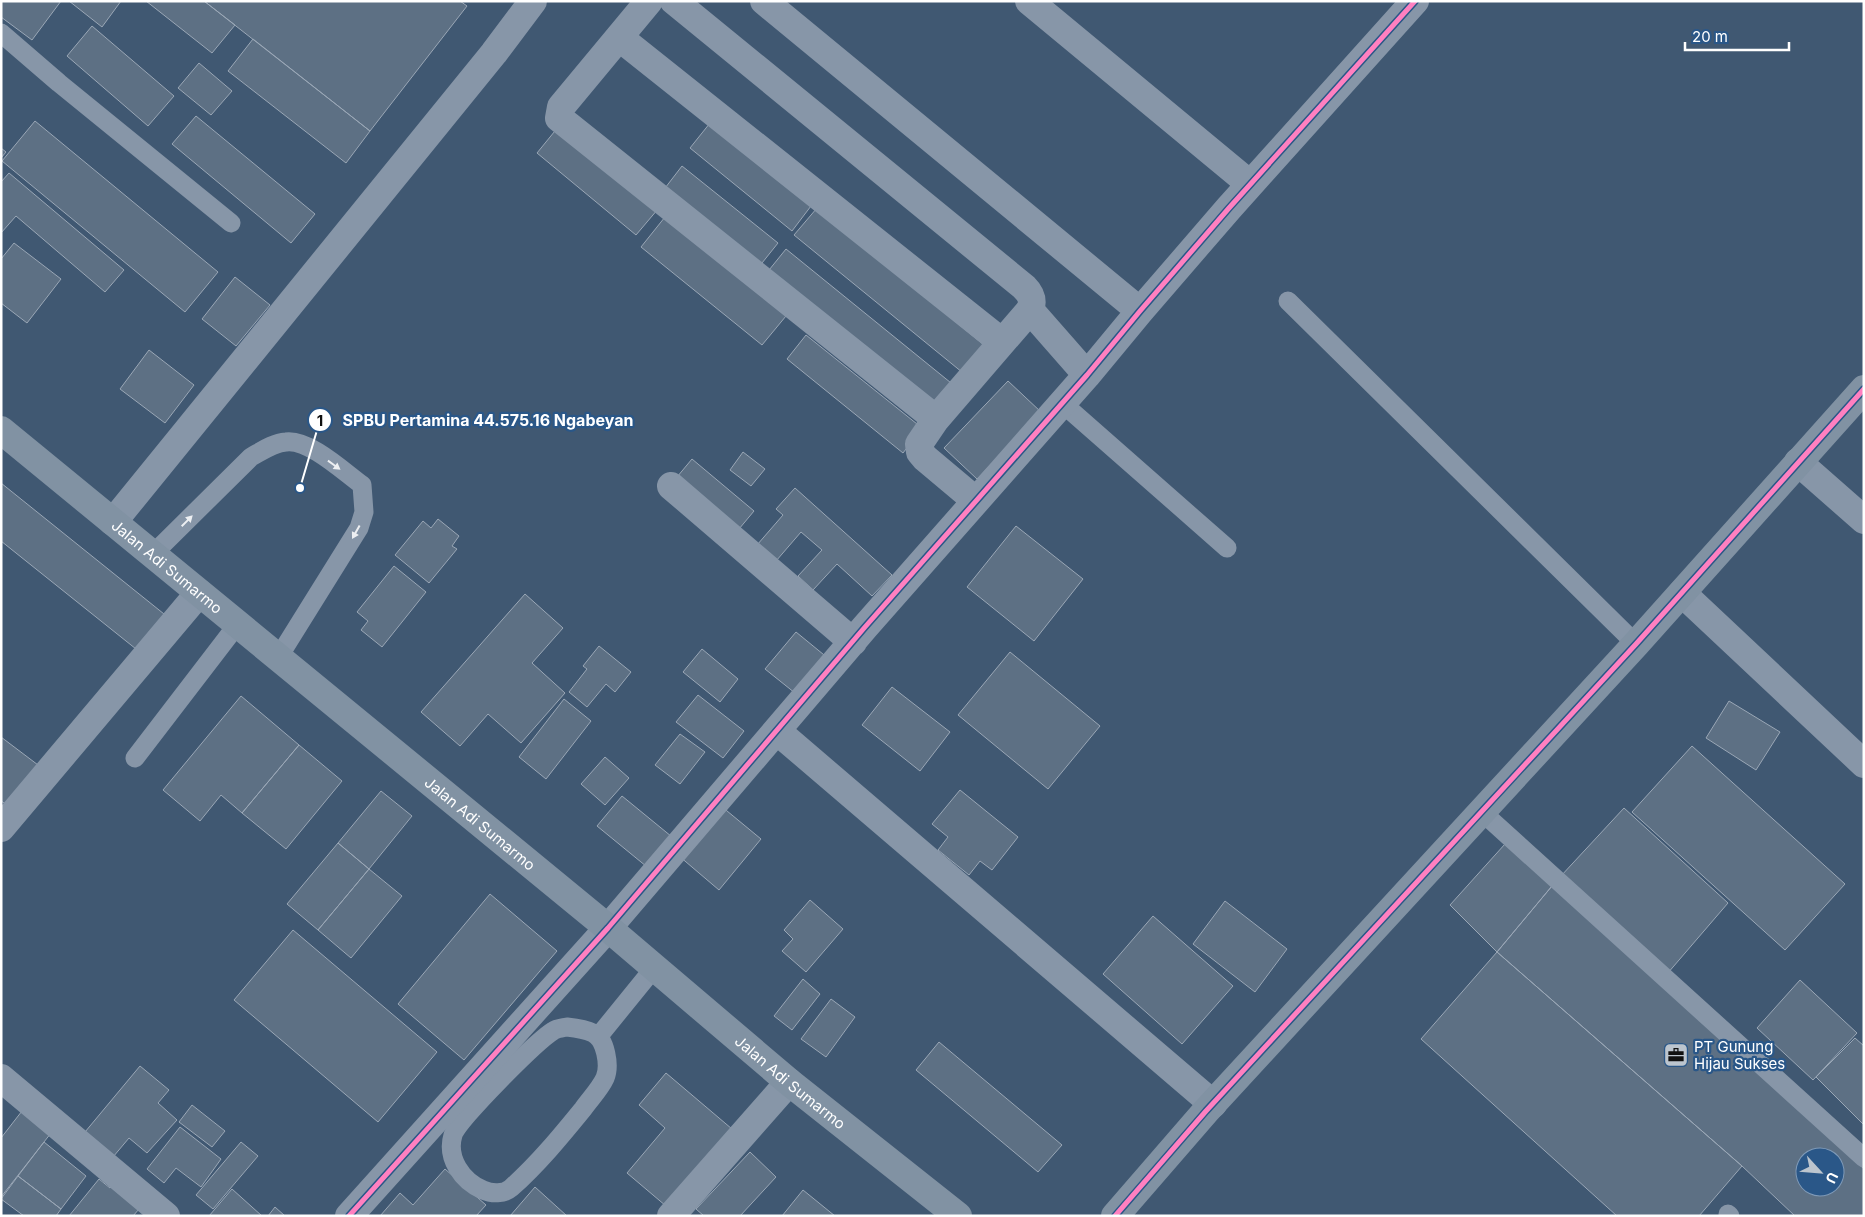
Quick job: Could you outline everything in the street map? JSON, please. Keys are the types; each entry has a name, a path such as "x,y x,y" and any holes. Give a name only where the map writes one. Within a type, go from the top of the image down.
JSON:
{"main road":[{"path":"1115,1216 1213,1104 1636,644 1864,388"},
{"name":"Jalan Adi Sumarmo","path":"1,430 608,928 789,1082 958,1216"}],"street":[{"path":"113,522 494,53 533,1"},
{"path":"650,1 561,108 559,113 561,122 936,419"},
{"path":"674,1 1024,287 1032,296 1033,303 1030,310 936,419 919,444 920,452 975,500"},
{"path":"764,1 1140,310"},
{"path":"1030,1 1250,184"},
{"path":"349,1216 608,928 975,500 1087,375 1140,310 1250,184 1415,1"},
{"path":"620,38 1002,342"},
{"path":"1030,310 1087,375"},
{"path":"1798,462 1864,520"},
{"path":"671,486 853,642"},
{"path":"1,828 199,593"},
{"path":"1682,593 1864,764"},
{"path":"777,731 1213,1104"},
{"path":"1,1078 166,1216"},
{"path":"671,1216 789,1082"}],"lane":[{"path":"1,32 59,83 231,223"},
{"path":"1288,301 1636,644"},
{"path":"1062,403 1227,548"},
{"path":"152,555 251,457 269,446 288,442 307,445 362,485 364,512 359,528 278,658"},
{"path":"135,758 237,625"},
{"path":"1482,812 1864,1158"},
{"path":"598,1037 654,968"},
{"path":"567,1027 577,1028 594,1033 598,1037 608,1064 605,1078 563,1133 507,1192 490,1193 473,1184 459,1171 451,1149 453,1133 462,1120 514,1066 553,1031 567,1027"}],"building":[{"path":"1,1 61,1 32,40 1,17"},
{"path":"69,1 121,1 102,27"},
{"path":"146,1 204,1 235,25 212,53"},
{"path":"204,1 460,1 467,6 370,131"},
{"path":"92,26 174,96 148,126 67,56"},
{"path":"253,39 370,131 346,163 228,71"},
{"path":"199,63 232,91 211,115 178,88"},
{"path":"196,116 315,214 291,243 172,144"},
{"path":"35,121 218,272 185,312 2,161"},
{"path":"710,123 811,206 792,231 690,148"},
{"path":"559,126 658,209 636,235 537,153"},
{"path":"1,148 6,152 1,158"},
{"path":"682,166 778,243 758,268 662,192"},
{"path":"9,173 124,270 105,292 16,216 1,233 1,182"},
{"path":"817,208 990,350 968,377 794,235"},
{"path":"665,217 786,316 762,345 641,247"},
{"path":"14,243 61,279 27,323 1,303 1,259"},
{"path":"786,249 956,387 935,413 765,275"},
{"path":"235,277 270,305 236,346 202,319"},
{"path":"806,335 922,428 903,453 787,359"},
{"path":"149,350 194,385 165,423 120,389"},
{"path":"1008,381 1041,412 977,479 944,448"},
{"path":"743,452 765,469 751,486 730,470"},
{"path":"692,459 754,511 734,535 672,483"},
{"path":"1,483 169,618 141,653 1,541"},
{"path":"795,488 892,575 872,596 837,564 813,590 798,576 822,550 801,532 776,561 757,545 783,515 776,509"},
{"path":"438,519 459,536 452,546 457,549 429,583 395,555 423,521 431,528"},
{"path":"1016,526 1083,579 1034,641 967,587"},
{"path":"394,566 426,592 382,647 361,630 368,621 357,612"},
{"path":"525,594 563,628 532,663 565,693 521,743 488,714 460,746 421,712"},
{"path":"796,632 829,659 800,697 765,669"},
{"path":"599,646 631,672 615,692 606,684 587,707 569,692 587,669 583,666"},
{"path":"702,649 738,679 720,702 683,672"},
{"path":"1010,652 1100,726 1048,789 958,715"},
{"path":"892,687 950,732 920,771 862,725"},
{"path":"698,695 744,731 723,758 676,722"},
{"path":"241,696 299,745 242,813 221,795 200,821 163,790"},
{"path":"564,699 591,721 546,779 519,757"},
{"path":"1729,701 1780,732 1756,770 1706,738"},
{"path":"680,734 705,752 680,784 655,765"},
{"path":"1,737 42,768 12,808 1,801"},
{"path":"299,745 342,781 286,849 242,813"},
{"path":"1692,746 1845,884 1785,950 1632,812"},
{"path":"605,757 629,778 605,805 581,784"},
{"path":"960,790 1018,837 992,870 980,861 969,875 938,850 948,837 932,824"},
{"path":"381,791 412,816 369,869 338,843"},
{"path":"622,796 677,841 652,871 597,826"},
{"path":"721,806 761,839 719,890 679,856"},
{"path":"1624,808 1728,903 1667,974 1560,877"},
{"path":"338,843 369,869 318,930 287,904"},
{"path":"1505,844 1552,886 1497,952 1450,905"},
{"path":"369,869 402,896 351,958 318,930"},
{"name":"PT Gunung Hijau Sukses","path":"1552,886 1840,1147 1795,1147 1795,1197 1845,1197 1845,1152 1864,1169 1864,1216 1795,1216 1742,1166 1497,952"},
{"path":"490,894 557,951 464,1060 398,1004"},
{"path":"810,900 843,929 806,972 782,951 793,939 784,930"},
{"path":"1225,901 1287,949 1255,992 1193,944"},
{"path":"1153,916 1233,986 1182,1044 1103,974"},
{"path":"293,930 437,1052 378,1122 234,1000"},
{"path":"1497,952 1742,1166 1699,1216 1617,1216 1421,1039"},
{"path":"803,979 820,994 792,1030 774,1016"},
{"path":"1800,980 1857,1033 1813,1080 1757,1028"},
{"path":"831,999 855,1017 826,1057 801,1039"},
{"path":"1855,1038 1864,1046 1864,1125 1816,1077"},
{"path":"939,1042 1062,1145 1038,1172 916,1070"},
{"path":"140,1066 169,1090 158,1103 177,1120 147,1153 129,1138 113,1157 85,1132"},
{"path":"666,1073 732,1129 666,1206 627,1173 665,1128 639,1105"},
{"path":"192,1105 225,1131 212,1147 179,1122"},
{"path":"22,1111 51,1133 1,1197 1,1138"},
{"path":"180,1127 221,1159 201,1187 176,1168 164,1183 147,1169"},
{"path":"44,1142 86,1176 61,1209 18,1176"},
{"path":"241,1142 258,1156 213,1209 196,1195"},
{"path":"750,1152 776,1177 740,1216 704,1216 696,1209"},
{"path":"445,1169 486,1205 476,1216 380,1216 400,1193 413,1205"},
{"path":"18,1176 61,1209 56,1216 24,1216 1,1199"},
{"path":"99,1179 110,1188 118,1179 145,1202 133,1216 69,1216"},
{"path":"535,1187 567,1216 510,1216"},
{"path":"232,1189 262,1216 209,1216"},
{"path":"803,1190 835,1216 782,1216"},
{"path":"275,1207 285,1216 268,1216"}],"cycle path":[{"path":"349,1216 608,928 865,627 1087,375 1229,208 1415,1"},
{"path":"1115,1216 1206,1111 1636,644 1864,389"}],"place":[{"name":"SPBU Pertamina 44.575.16 Ngabeyan","path":"300,488"},
{"name":"PT Gunung Hijau Sukses","path":"1676,1055"}]}
